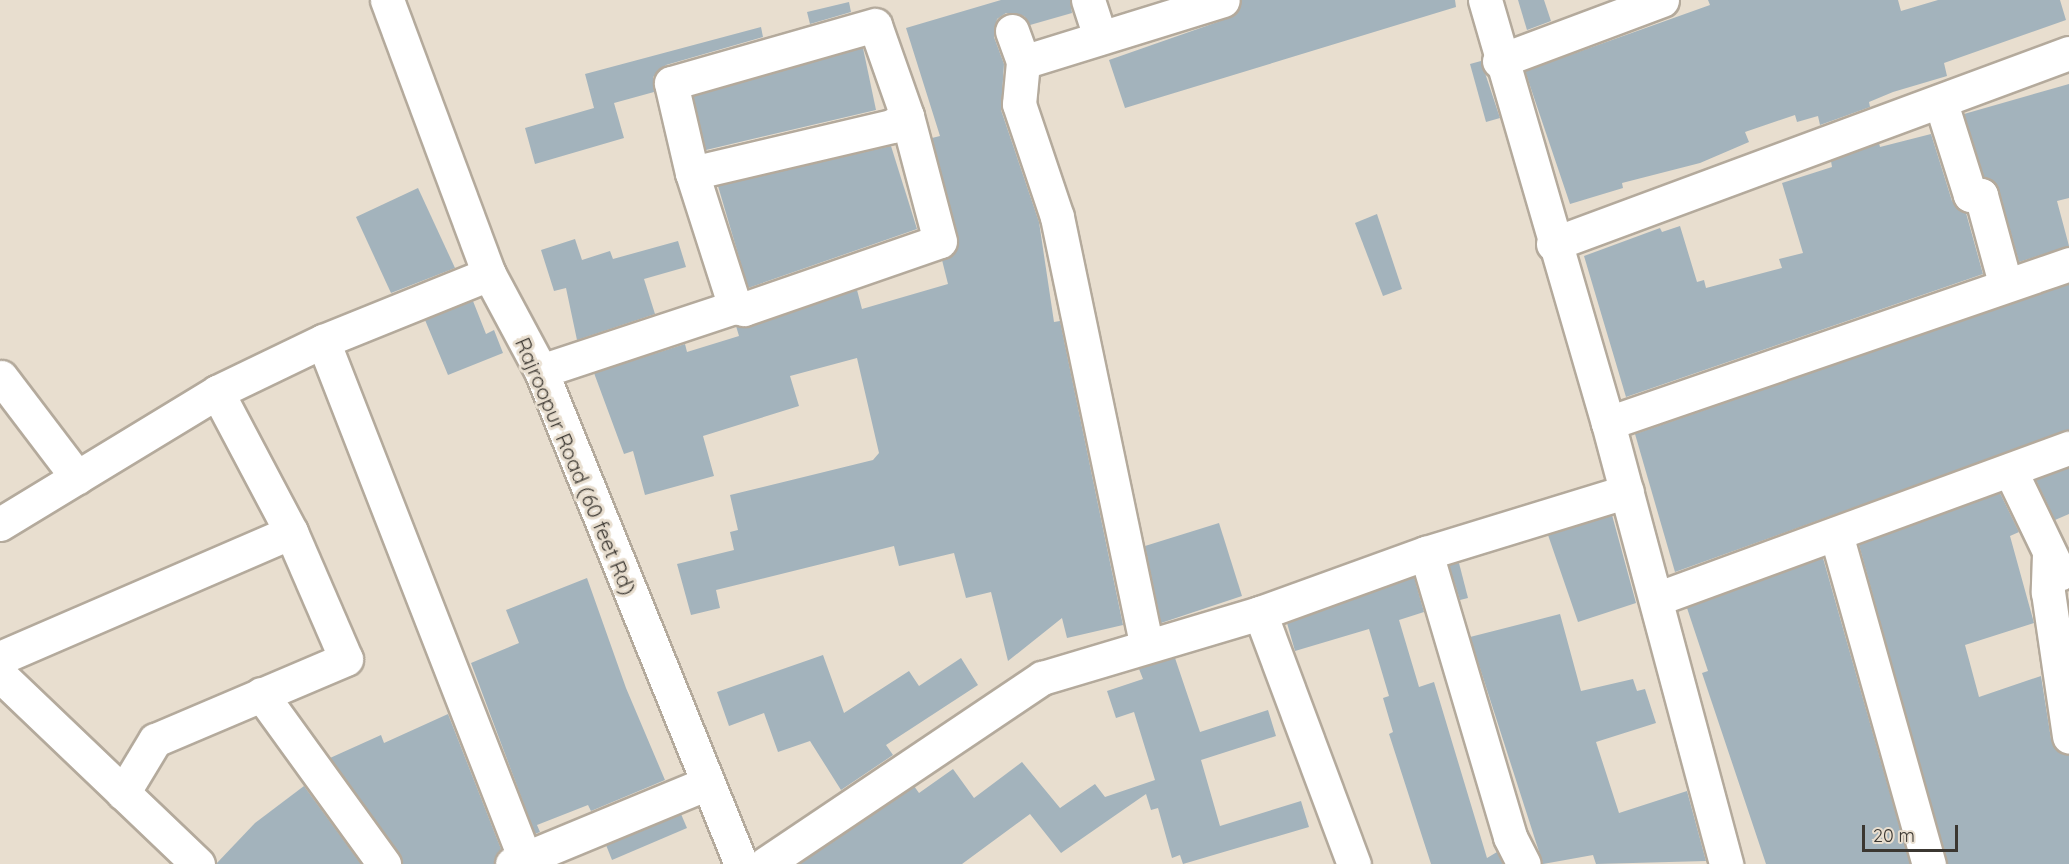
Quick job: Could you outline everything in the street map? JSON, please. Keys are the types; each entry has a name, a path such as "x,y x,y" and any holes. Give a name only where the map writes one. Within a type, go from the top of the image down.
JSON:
{"street":[{"name":"Rajroopur Road (60 feet Rd)","path":"387,0 489,274 540,371 705,784 741,864"},
{"path":"1088,0 1100,37"},
{"path":"1023,62 1223,0"},
{"path":"1485,0 1499,61 1608,423 1726,864"},
{"path":"1499,61 1662,0"},
{"path":"540,371 735,307 744,309 940,240 907,116 875,25 671,83 692,173 735,307"},
{"path":"1012,31 1023,62 1018,104 1057,217 1146,644"},
{"path":"1553,244 1941,103 2069,53"},
{"path":"1941,103 1970,195 1981,195 2005,283"},
{"path":"692,173 892,126 907,116"},
{"path":"1608,423 2005,283 2069,264"},
{"path":"0,524 218,392 323,341 489,274"},
{"path":"323,341 518,861 705,784"},
{"path":"1,377 77,477"},
{"path":"123,793 155,740 346,659 291,532 218,392"},
{"path":"1656,599 2069,448"},
{"path":"2010,470 2049,554 2069,589"},
{"path":"765,864 1042,678 1146,644 1260,613 1426,553 1627,492"},
{"path":"0,658 291,532"},
{"path":"1836,534 1929,864"},
{"path":"1426,553 1510,837 1524,864"},
{"path":"2049,554 2048,592 2069,736"},
{"path":"1260,613 1354,864"},
{"path":"0,675 198,864"},
{"path":"261,694 384,864"}],"building":[{"path":"1001,0 1070,0 1072,13 1030,25 1024,16 1006,13 997,19 994,37 1004,64 1001,110 1039,222 1054,322 1060,321 1123,625 1067,638 1062,618 1008,661 991,592 966,598 954,553 899,566 894,546 716,590 720,608 691,615 677,564 734,550 730,532 738,530 730,495 873,460 879,453 857,358 790,376 799,406 703,436 714,476 645,495 633,451 624,454 594,373 685,344 687,352 739,336 736,326 750,327 857,290 862,309 948,284 942,260 954,253 958,236 932,138 940,136 906,28"},
{"path":"1241,0 1455,0 1456,7 1125,108 1109,60 1229,18"},
{"path":"1518,0 1544,0 1551,21 1527,30"},
{"path":"1708,0 1898,0 1901,11 1938,0 2060,0 2066,20 1944,63 1947,76 1893,92 1869,102 1870,107 1820,125 1818,116 1797,122 1795,115 1745,132 1749,142 1700,163 1622,183 1623,188 1570,204 1525,71 1710,5"},
{"path":"849,2 851,12 810,24 807,12"},
{"path":"761,27 763,37 666,65 653,77 654,92 614,103 624,138 535,164 525,128 594,108 585,74"},
{"path":"863,48 876,110 706,150 693,96"},
{"path":"1481,61 1500,118 1486,122 1470,64"},
{"path":"2069,84 2069,198 2057,201 2069,246 2019,262 1999,190 1984,177 1964,114"},
{"path":"1931,134 1952,201 1966,213 1983,274 1626,397 1584,256 1660,228 1662,232 1680,226 1697,282 1704,280 1706,288 1782,268 1779,259 1803,253 1782,183 1832,167 1831,161 1879,143 1880,147"},
{"path":"891,146 917,229 748,288 718,186"},
{"path":"418,188 455,268 391,293 356,217"},
{"path":"1377,214 1402,289 1383,296 1355,223"},
{"path":"575,239 582,260 610,251 613,259 678,241 686,267 644,279 655,314 577,340 566,288 554,291 541,250"},
{"path":"2069,284 2069,430 1675,572 1635,434"},
{"path":"473,301 486,334 494,330 503,353 448,375 425,320"},
{"path":"2069,468 2069,514 2055,520 2036,480"},
{"path":"2000,493 2019,532 2010,536 2034,623 1965,645 1979,697 2041,676 2051,739 2069,754 2069,864 1947,864 1859,545"},
{"path":"1612,515 1636,603 1578,622 1548,535"},
{"path":"1219,523 1242,596 1161,623 1145,546"},
{"path":"1823,558 1910,864 1766,864 1702,673 1708,671 1687,608"},
{"path":"1459,563 1468,598 1460,600 1449,565"},
{"path":"1414,577 1424,612 1399,620 1419,687 1434,682 1487,858 1497,852 1503,864 1431,864 1389,734 1393,732 1383,698 1389,696 1369,629 1295,651 1287,623"},
{"path":"587,578 626,688 665,780 591,811 588,805 537,825 540,832 535,834 471,663 519,643 506,610"},
{"path":"1560,614 1581,691 1633,679 1637,691 1645,689 1656,723 1596,742 1619,813 1687,791 1706,861 1596,864 1593,855 1543,864 1470,637"},
{"path":"823,655 844,713 909,671 919,686 961,658 978,685 886,745 893,755 841,790 810,741 778,752 764,713 729,726 717,692"},
{"path":"1175,658 1200,732 1268,710 1276,736 1201,760 1220,826 1301,801 1309,827 1183,864 1180,855 1172,858 1158,808 1151,810 1146,794 1061,853 1030,814 962,864 799,864 914,786 919,793 953,769 974,798 1022,762 1060,808 1095,784 1105,797 1155,780 1134,712 1116,718 1107,691 1143,679 1139,669"},
{"path":"448,714 501,849 494,864 402,864 330,758 381,735 384,743"},
{"path":"304,786 361,864 216,864 255,823"},
{"path":"681,814 687,828 612,860 606,845"}]}
